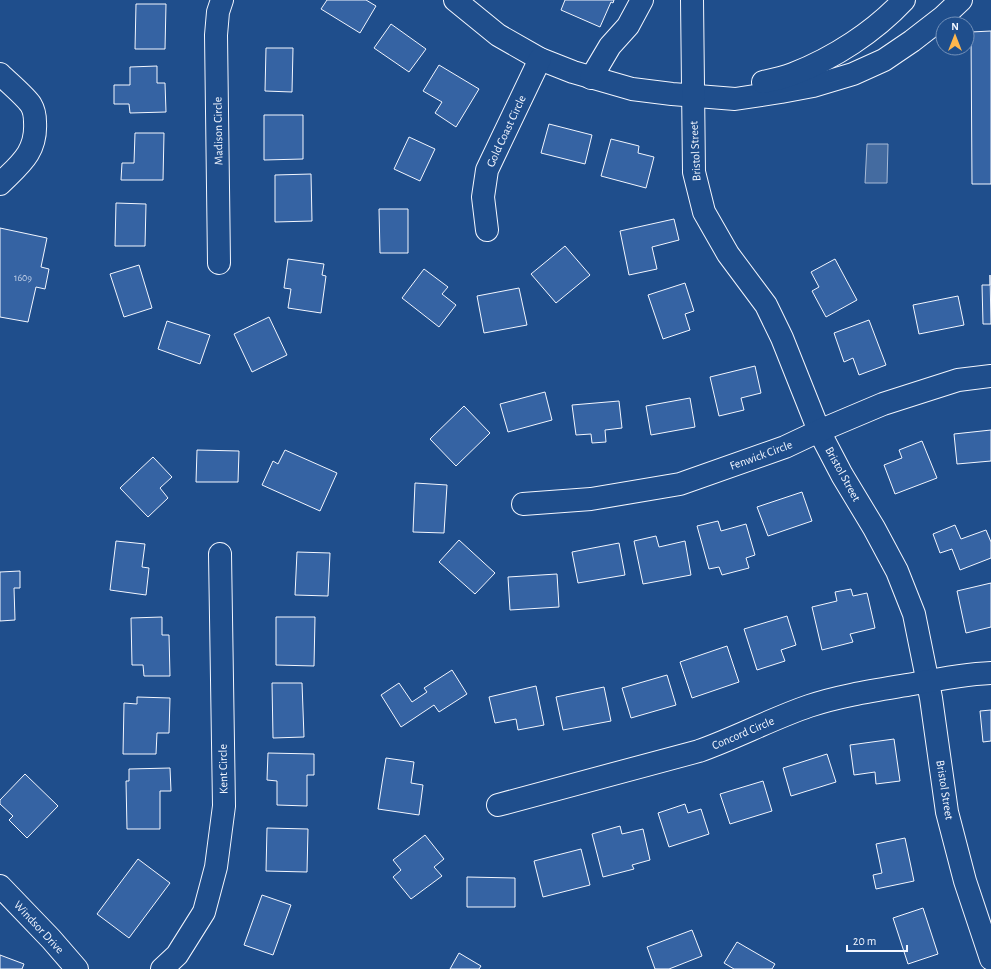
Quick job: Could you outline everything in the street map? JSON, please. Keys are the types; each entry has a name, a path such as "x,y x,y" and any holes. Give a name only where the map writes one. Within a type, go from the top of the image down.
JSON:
{"street":[{"name":"Madison Circle","path":"219,263 216,35 218,12 222,0"},
{"path":"455,0 498,35 540,59 591,78 632,89 735,99 813,86 853,74 884,60 906,45 943,17 961,0"},
{"path":"591,78 610,46 628,26 642,0"},
{"name":"Bristol Street","path":"692,0 694,172 704,212 728,254 766,305 782,338 819,431 842,475 874,528 897,571 914,614 928,681 948,812 965,881 991,958"},
{"path":"693,95 748,86 792,74 828,57 859,38 891,13 904,0"},
{"name":"Gold Coast Circle","path":"487,230 483,197 487,170 540,59"},
{"path":"0,74 31,104 35,115 36,128 31,151 0,184"},
{"name":"Fenwick Circle","path":"523,504 591,499 680,484 784,447 883,404 958,380 991,376"},
{"name":"Kent Circle","path":"162,969 177,955 204,912 216,867 224,806 220,554"},
{"name":"Concord Circle","path":"498,805 699,751 775,719 826,700 928,681 978,673 991,673"},
{"name":"Windsor Drive","path":"0,886 51,939 77,969"}],"water":[{"path":"867,144 888,144 887,183 865,183"}],"building":[{"path":"327,0 366,0 376,6 360,33 321,9"},
{"path":"565,0 614,0 613,3 611,2 600,27 561,10"},
{"path":"136,4 166,4 165,49 135,49"},
{"path":"391,24 426,49 409,72 374,48"},
{"path":"991,31 991,184 972,184 971,56 975,56 975,32"},
{"path":"266,48 293,48 292,92 265,91"},
{"path":"439,65 479,89 456,127 435,113 442,102 423,91"},
{"path":"157,66 157,83 165,83 166,112 130,113 129,104 114,104 114,85 130,85 130,67"},
{"path":"264,115 303,115 303,159 264,160"},
{"path":"549,124 592,135 585,164 541,153"},
{"path":"135,133 164,133 163,180 121,180 122,163 134,163"},
{"path":"409,137 435,149 420,181 394,169"},
{"path":"611,139 639,146 638,153 654,157 646,188 601,176"},
{"path":"311,174 312,221 275,222 275,175"},
{"path":"116,203 146,204 145,246 115,246"},
{"path":"379,209 408,209 408,253 380,253"},
{"path":"674,219 679,240 652,247 657,269 629,275 620,231"},
{"path":"0,228 47,238 41,267 49,269 45,289 36,287 28,322 0,317"},
{"path":"565,246 590,275 556,303 531,274"},
{"path":"288,259 324,264 322,275 326,276 321,313 288,308 291,289 284,288"},
{"path":"835,259 857,300 826,317 812,291 819,287 811,272"},
{"path":"139,265 152,308 124,317 110,274"},
{"path":"424,269 448,287 442,294 456,305 439,327 402,298"},
{"path":"990,275 991,324 983,324 982,285 990,285"},
{"path":"685,283 694,311 685,314 690,330 663,339 648,295"},
{"path":"519,288 527,325 484,333 477,296"},
{"path":"958,296 964,325 919,334 913,305"},
{"path":"269,317 287,355 252,372 234,334"},
{"path":"869,320 886,365 859,375 853,358 844,362 834,333"},
{"path":"167,321 210,335 200,364 158,349"},
{"path":"755,366 761,393 741,398 744,410 719,416 710,377"},
{"path":"545,392 552,420 508,432 500,404"},
{"path":"690,398 695,427 651,435 646,406"},
{"path":"619,401 622,428 605,430 606,442 592,443 591,434 576,435 572,405"},
{"path":"464,406 490,433 456,466 430,439"},
{"path":"991,430 991,461 957,464 954,434"},
{"path":"922,441 937,478 895,494 884,465 902,458 899,450"},
{"path":"197,450 239,451 238,482 196,482"},
{"path":"285,450 337,473 320,511 262,485 273,461 278,464"},
{"path":"153,457 172,477 160,488 168,498 148,517 120,488"},
{"path":"415,483 447,485 444,533 413,532"},
{"path":"802,492 812,521 768,536 757,507"},
{"path":"718,521 721,531 746,524 755,555 746,558 749,568 722,575 719,567 709,569 697,526"},
{"path":"955,525 961,539 986,530 991,542 991,558 960,570 952,549 940,553 933,534"},
{"path":"656,536 659,547 685,541 691,575 643,584 634,541"},
{"path":"459,540 495,573 475,594 439,562"},
{"path":"116,541 145,544 142,567 149,568 146,595 110,590"},
{"path":"619,543 625,575 578,583 572,552"},
{"path":"297,552 330,553 328,596 295,595"},
{"path":"20,571 20,588 14,588 15,620 0,621 0,572"},
{"path":"557,574 559,607 510,610 508,577"},
{"path":"991,583 991,627 966,633 957,591"},
{"path":"851,589 853,596 867,593 875,628 850,634 853,642 822,650 812,607 837,601 835,592"},
{"path":"787,616 796,645 781,650 785,661 757,670 744,629"},
{"path":"162,617 162,635 169,635 170,676 144,676 143,665 132,665 131,618"},
{"path":"276,617 315,617 314,666 276,665"},
{"path":"727,646 739,682 692,698 680,662"},
{"path":"452,670 467,694 439,712 434,705 401,727 381,695 399,683 412,702 427,692 424,688"},
{"path":"667,675 676,705 631,718 622,688"},
{"path":"272,683 302,683 304,737 273,738"},
{"path":"536,686 544,725 518,730 516,719 495,723 489,697"},
{"path":"604,687 611,721 563,730 556,697"},
{"path":"137,697 170,698 169,733 157,733 156,754 123,754 124,703 137,704"},
{"path":"991,710 991,741 983,742 980,711"},
{"path":"894,739 900,781 876,784 875,772 854,775 850,745"},
{"path":"268,753 314,754 314,775 307,775 307,806 277,805 277,781 267,780"},
{"path":"827,754 836,782 791,796 783,768"},
{"path":"386,758 414,762 411,783 423,785 419,815 378,809"},
{"path":"170,768 171,791 160,791 160,829 127,829 126,781 129,781 129,769"},
{"path":"25,774 58,806 27,838 9,820 13,816 0,804 0,800"},
{"path":"763,781 772,811 730,824 720,794"},
{"path":"685,804 688,813 701,809 709,834 669,847 658,813"},
{"path":"620,826 622,834 643,829 650,860 632,865 634,869 603,877 592,834"},
{"path":"267,828 308,829 307,872 266,871"},
{"path":"425,835 444,859 434,867 442,876 411,899 393,877 401,870 393,860"},
{"path":"905,838 914,881 876,889 873,875 882,873 876,844"},
{"path":"581,849 590,885 543,897 534,861"},
{"path":"138,859 170,883 129,938 97,914"},
{"path":"467,877 515,878 515,907 467,907"},
{"path":"262,895 291,905 273,955 244,945"},
{"path":"923,908 938,954 908,964 893,918"},
{"path":"692,930 702,956 669,969 655,969 647,947"},
{"path":"737,942 775,964 772,969 734,969 724,963"},
{"path":"459,953 481,966 479,969 450,969"},
{"path":"0,955 24,964 22,969 0,969"}]}
